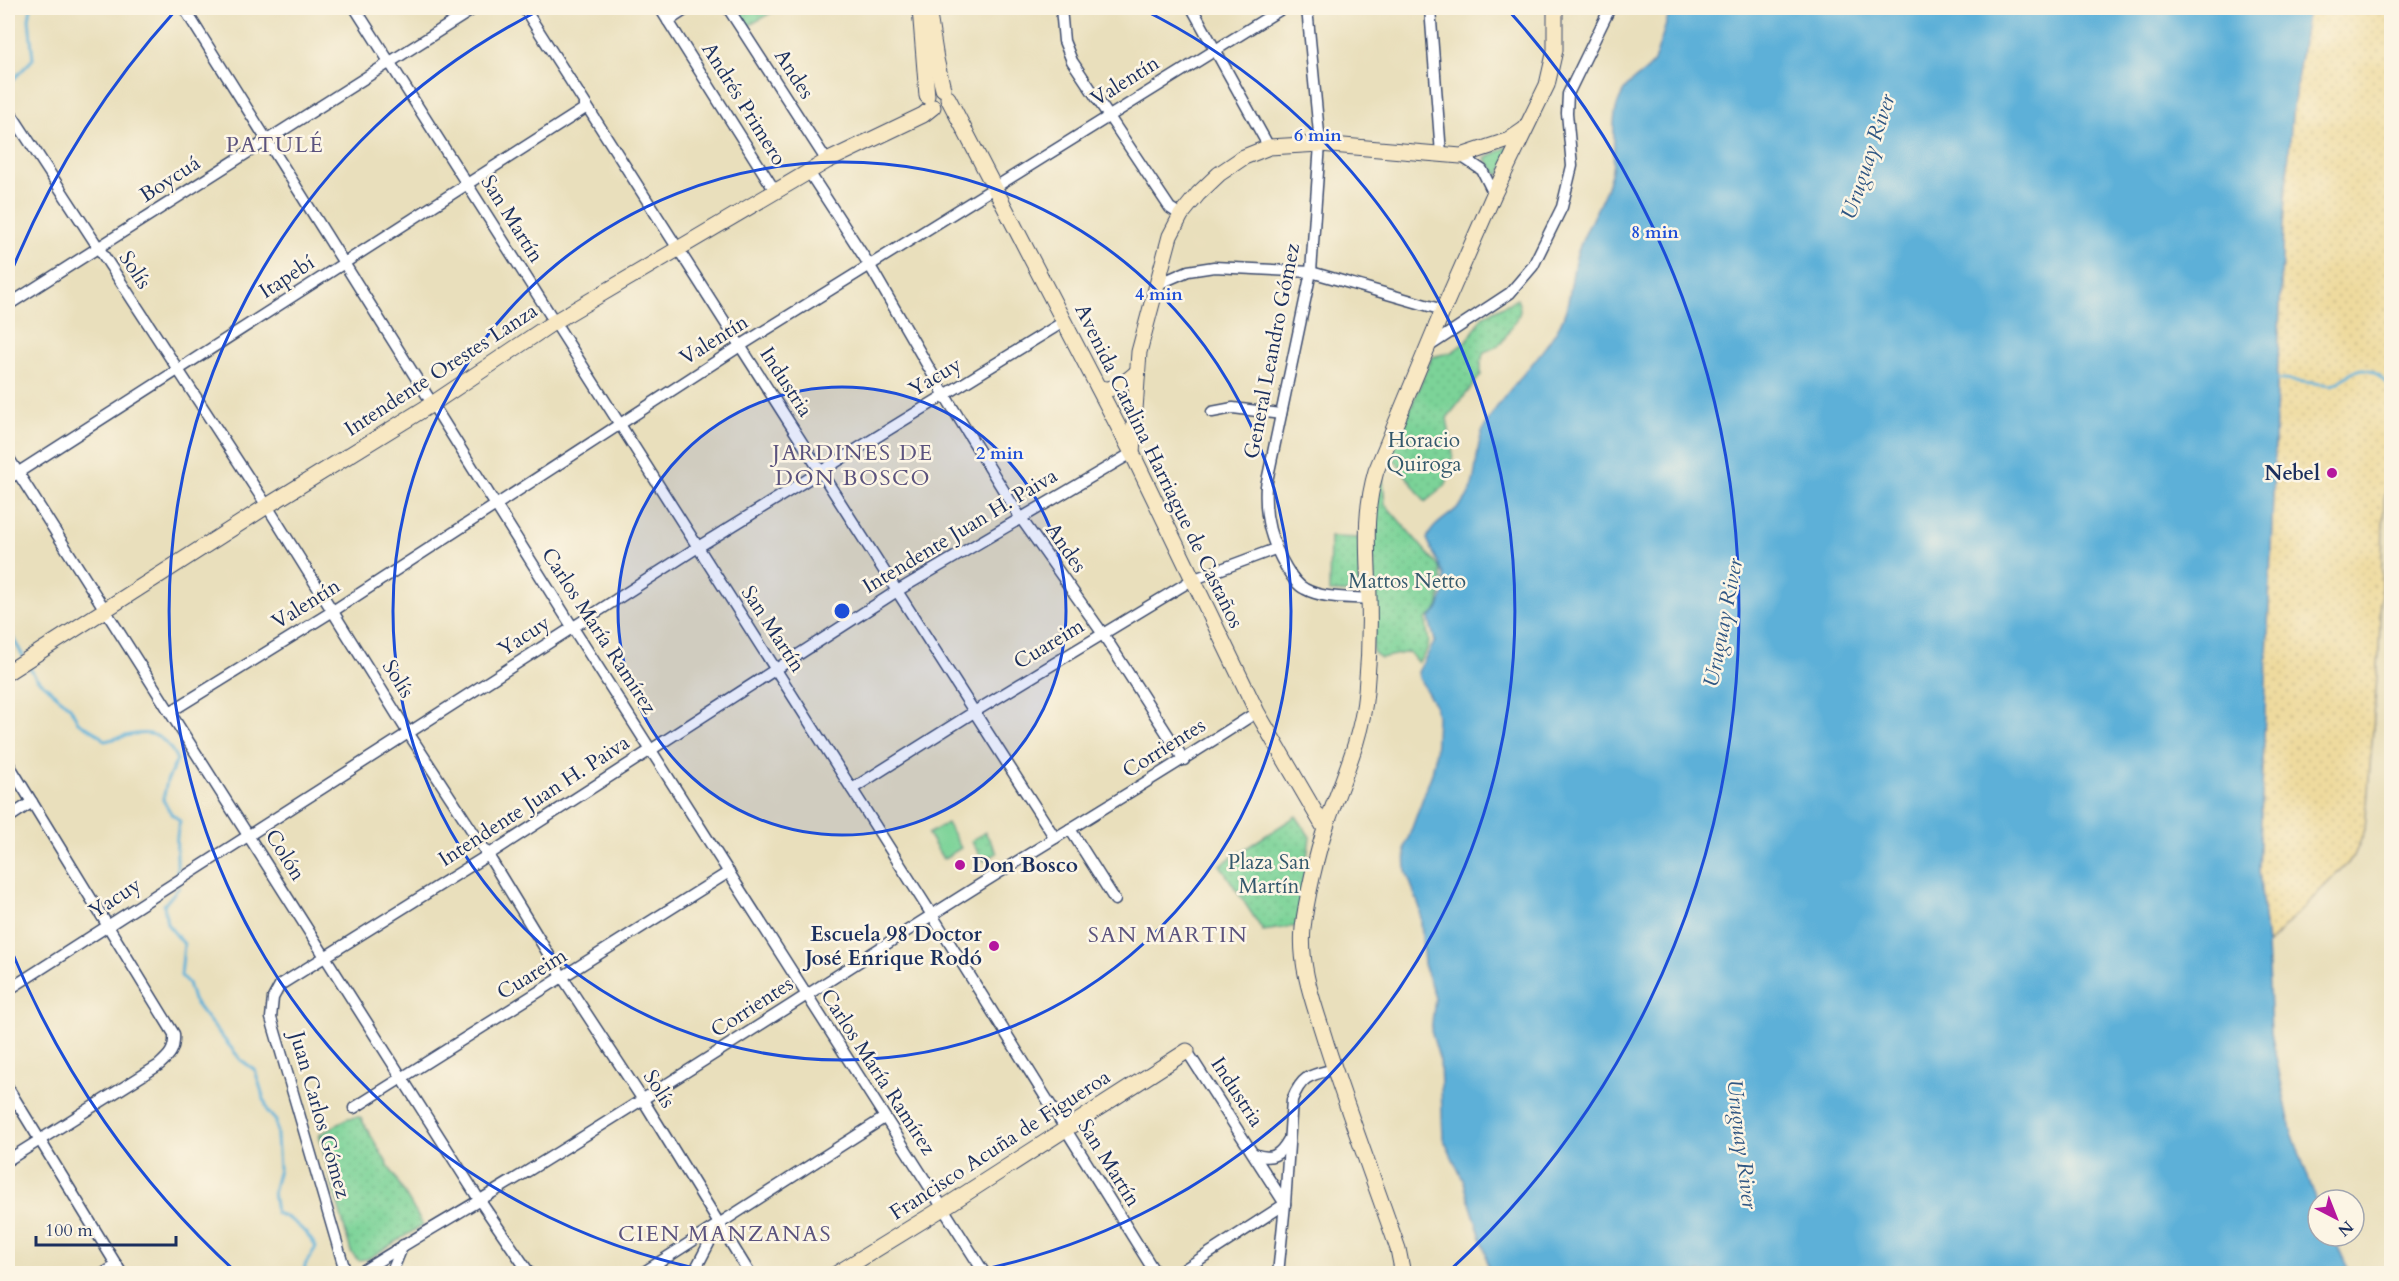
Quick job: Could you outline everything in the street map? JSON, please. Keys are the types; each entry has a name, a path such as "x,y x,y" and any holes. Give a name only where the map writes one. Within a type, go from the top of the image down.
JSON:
{"street":[{"name":"San Martín","path":"355,8 932,915 1156,1274"},
{"name":"Boycuá","path":"8,305 474,8"},
{"name":"Industria","path":"524,8 1055,838"},
{"name":"Andrés Primero","path":"660,8 775,191"},
{"path":"668,21 688,8"},
{"name":"Andes","path":"728,8 827,162"},
{"name":"Avenida Catalina Harriague de Castaños","path":"922,8 936,99 957,120 1065,321 1132,453 1257,712 1325,829"},
{"path":"1061,8 1064,41 1072,61 1170,208 1181,216"},
{"path":"1192,8 1269,147"},
{"name":"Valentín","path":"170,712 333,611 740,346 1213,49 1283,8"},
{"name":"General Leandro Gómez","path":"1307,8 1320,144 1311,272 1266,486 1264,507 1275,549 1295,581 1305,589 1318,594 1369,599"},
{"path":"1430,8 1442,154"},
{"path":"1403,1274 1398,1249 1307,982 1303,954 1303,929 1325,829 1363,720 1369,599 1366,525 1368,496 1426,349 1494,194 1528,127 1552,70 1555,50 1555,8"},
{"path":"1426,349 1510,293 1533,266 1562,207 1572,166 1567,113 1568,94 1610,8"},
{"name":"Carlos María Ramírez","path":"190,9 267,140 346,263 432,404 806,996 985,1274"},
{"name":"Intendente Orestes Lanza","path":"10,671 267,506 432,404 554,322 775,191 827,162 923,115 936,99"},
{"name":"Itapebí","path":"12,476 587,107"},
{"name":"Solís","path":"8,109 97,249 267,506 409,734 488,855 563,978 643,1100 750,1274"},
{"path":"1132,453 1139,352 1170,236 1181,216 1198,194 1220,174 1244,157 1269,147 1320,144 1461,156 1509,140 1528,127"},
{"path":"1461,156 1482,170 1494,194"},
{"name":"Andes","path":"809,172 870,266 944,394 1020,517 1103,634 1184,760"},
{"path":"1156,285 1188,271 1214,267 1311,272 1443,310"},
{"name":"Yacuy","path":"8,990 698,547 1065,321"},
{"path":"1098,387 1113,388 1126,382 1137,372"},
{"path":"1212,412 1233,408 1281,414"},
{"name":"Intendente Juan H. Paiva","path":"294,975 488,855 897,591 1132,453"},
{"name":"Colón","path":"8,457 12,476 104,610 480,1201 530,1274"},
{"name":"Cuareim","path":"852,789 1192,579 1275,549"},
{"name":"Corrientes","path":"358,1274 643,1100 932,915 1184,760 1257,712"},
{"path":"8,763 174,1035 172,1053 159,1065 8,1160"},
{"path":"8,818 32,802"},
{"path":"1070,829 1115,900"},
{"name":"Cuareim","path":"354,1108 729,872"},
{"name":"Juan Carlos Gómez","path":"294,975 280,985 276,991 271,1018 346,1274"},
{"name":"Industria","path":"1187,1051 1286,1204"},
{"name":"Francisco Acuña de Figueroa","path":"836,1274 1187,1051"},
{"name":"Industria","path":"1278,1274 1286,1204 1292,1100 1298,1084 1310,1075 1335,1069"},
{"path":"8,1088 119,1269 103,1274"},
{"path":"641,1274 884,1118"},
{"name":"Industria","path":"1254,1154 1264,1158 1275,1157 1284,1149 1289,1139"},
{"path":"1177,1274 1286,1204"},
{"path":"693,1274 719,1224"},
{"path":"391,1274 403,1245"}],"green space":[{"path":"733,8 779,8 745,28"},
{"path":"1516,143 1499,176 1485,158"},
{"name":"Horacio Quiroga","path":"1517,299 1520,310 1517,319 1502,342 1484,352 1481,375 1447,418 1453,455 1446,485 1425,502 1391,455 1432,357 1452,352 1468,340 1482,317"},
{"name":"Mattos Netto","path":"1378,477 1383,479 1385,504 1440,568 1442,583 1438,609 1426,619 1429,642 1427,650 1418,663 1409,652 1381,658 1373,652 1373,507"},
{"path":"1330,537 1361,538 1360,593 1329,592"},
{"name":"Plaza San Martín","path":"1296,816 1310,837 1297,926 1263,931 1220,865"},
{"path":"947,823 961,848 943,859 928,834"},
{"path":"985,832 997,853 984,861 971,841"},
{"path":"360,1117 423,1225 368,1259 358,1260 351,1252 319,1135 348,1118"}],"sand":[{"name":"Nebel","path":"2308,8 2391,8 2392,468 2384,498 2379,652 2365,830 2354,856 2267,945 2259,871 2283,225 2292,114"}],"water":[{"name":"Uruguay River","path":"1671,8 2308,8 2292,114 2283,225 2259,871 2267,945 2271,1033 2291,1130 2312,1188 2306,1188 2306,1248 2339,1248 2350,1273 1489,1273 1486,1254 1463,1180 1443,1138 1440,1061 1431,1031 1435,998 1424,964 1420,908 1406,871 1405,847 1432,773 1435,758 1437,716 1435,706 1418,672 1435,641 1429,619 1439,608 1445,589 1444,575 1427,539 1434,527 1455,510 1470,492 1481,435 1485,426 1502,400 1550,341 1562,320 1580,247 1605,192 1612,169 1615,116 1620,98 1627,86 1654,62"}],"waterway":[{"path":"8,85 33,59 29,19 31,8"},
{"path":"2274,379 2332,385 2364,369 2374,372 2392,389"},
{"path":"8,629 23,656"},
{"path":"28,665 36,678 70,707 78,722 105,741 128,735 147,734 163,740 170,748 177,760 167,781 163,800 171,813 180,821 177,841 177,873"},
{"path":"179,887 164,905 167,924 184,944 181,976 188,983 193,1000 206,1017 241,1060 255,1070 268,1112 276,1121 279,1169 273,1192 276,1213 299,1226 316,1247 305,1265 304,1274"}],"place":[{"name":"Nebel","path":"2332,473"},
{"name":"Don Bosco","path":"960,865"},
{"name":"Escuela 98 Doctor José Enrique Rodó","path":"994,946"}],"district":[{"name":"PATULÉ","path":"275,145"},
{"name":"JARDINES DE DON BOSCO","path":"853,466"},
{"name":"SAN MARTIN","path":"1168,935"},
{"name":"CIEN MANZANAS","path":"725,1234"}]}
